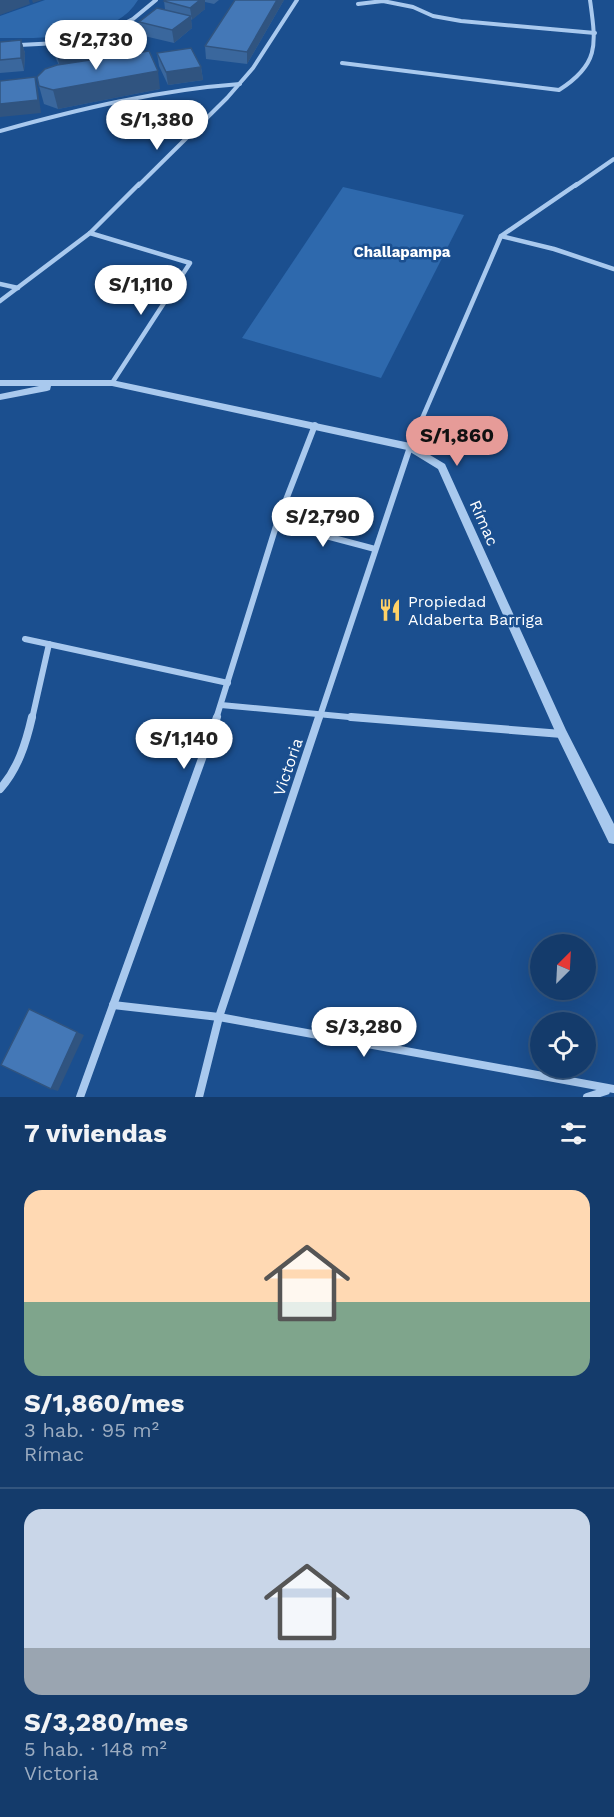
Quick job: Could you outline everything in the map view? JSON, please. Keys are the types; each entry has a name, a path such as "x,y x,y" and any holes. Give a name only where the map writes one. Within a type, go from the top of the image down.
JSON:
{"street":[{"path":"106,33 133,19 155,0"},
{"path":"0,301 90,233 240,84 297,0"},
{"path":"342,63 559,90 579,79 594,56 595,33 590,0"},
{"path":"358,4 383,1 413,7 433,16 461,21 595,33"},
{"path":"0,46 67,41"},
{"path":"0,131 77,109 196,87 240,84"},
{"path":"501,236 614,159"},
{"path":"90,233 190,263 111,383"},
{"path":"501,236 554,249 614,269"},
{"name":"Victoria","path":"199,1097 219,1017 410,447 501,236"},
{"path":"0,284 18,288"},
{"name":"Rímac","path":"0,398 74,382"},
{"name":"Rímac","path":"0,383 111,383 410,447 442,467 562,734 614,838"},
{"path":"80,1097 228,683 277,524 315,425"},
{"path":"277,524 375,549"},
{"path":"25,639 228,683"},
{"path":"0,789 6,785 19,763 49,645"},
{"path":"220,705 320,716 562,734"},
{"path":"113,1005 219,1017 611,1090"},
{"path":"586,1097 611,1090"}],"shaded area":[{"path":"45,0 138,0 127,13 95,30 55,37 0,38 0,16"},
{"path":"343,187 464,215 381,378 242,338"}],"building":[{"path":"165,0 200,0 190,8"},
{"path":"235,0 277,0 247,52 205,46"},
{"path":"157,8 191,16 172,30 139,22"},
{"path":"117,26 130,43 97,50 85,33"},
{"path":"80,37 87,49 57,55 51,42"},
{"path":"21,40 21,58 0,60 0,42"},
{"path":"191,48 201,67 166,72 157,53"},
{"path":"149,51 158,71 53,90 39,86 37,77 45,69 57,65"},
{"path":"35,77 38,100 0,104 0,81"},
{"path":"29,1009 77,1032 51,1089 1,1065"}],"place":[{"name":"Propiedad Aldaberta Barriga","path":"390,610"}],"district":[{"name":"Challapampa","path":"402,252"}]}
